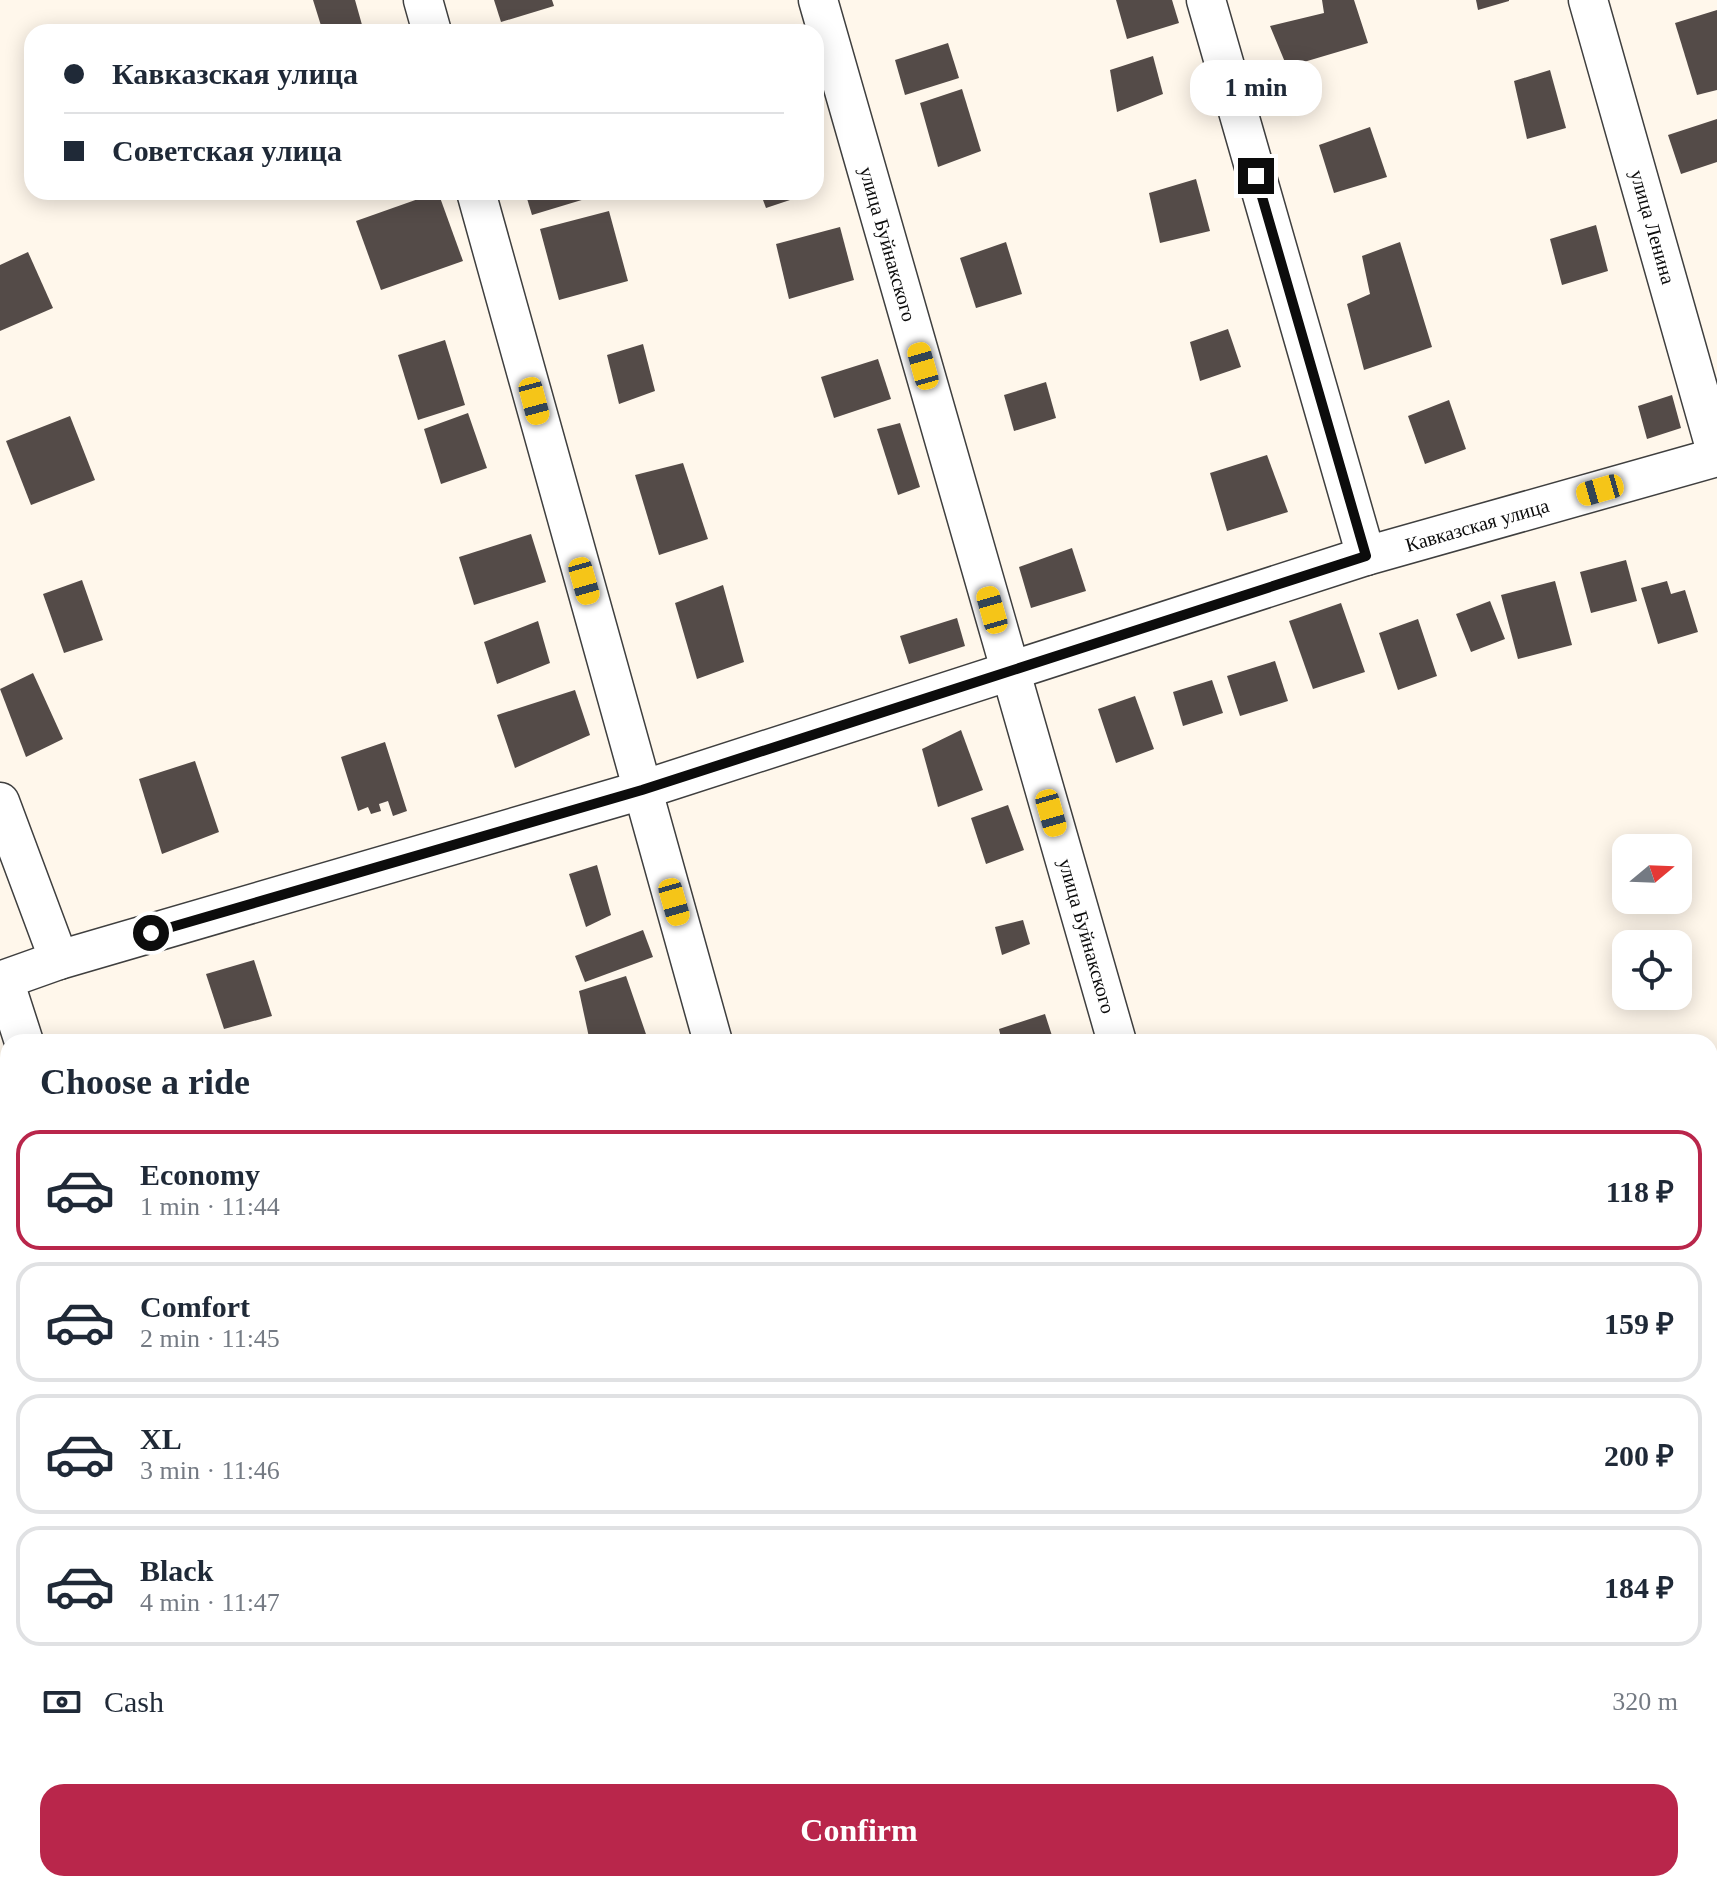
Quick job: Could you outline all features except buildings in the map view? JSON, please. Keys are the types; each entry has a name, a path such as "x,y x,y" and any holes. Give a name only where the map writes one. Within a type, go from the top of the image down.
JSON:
{"street":[{"path":"423,0 430,24"},
{"name":"улица Буйнакского","path":"818,0 1115,1034"},
{"path":"1206,0 1366,556"},
{"name":"улица Ленина","path":"1588,0 1717,456"},
{"path":"478,200 711,1034"},
{"name":"Кавказская улица","path":"2,980 59,960 642,790 1366,556 1717,456"},
{"path":"0,802 59,960"},
{"path":"2,980 21,1034"}],"route":[{"path":"151,933 642,790 1366,556 1256,176"}]}
